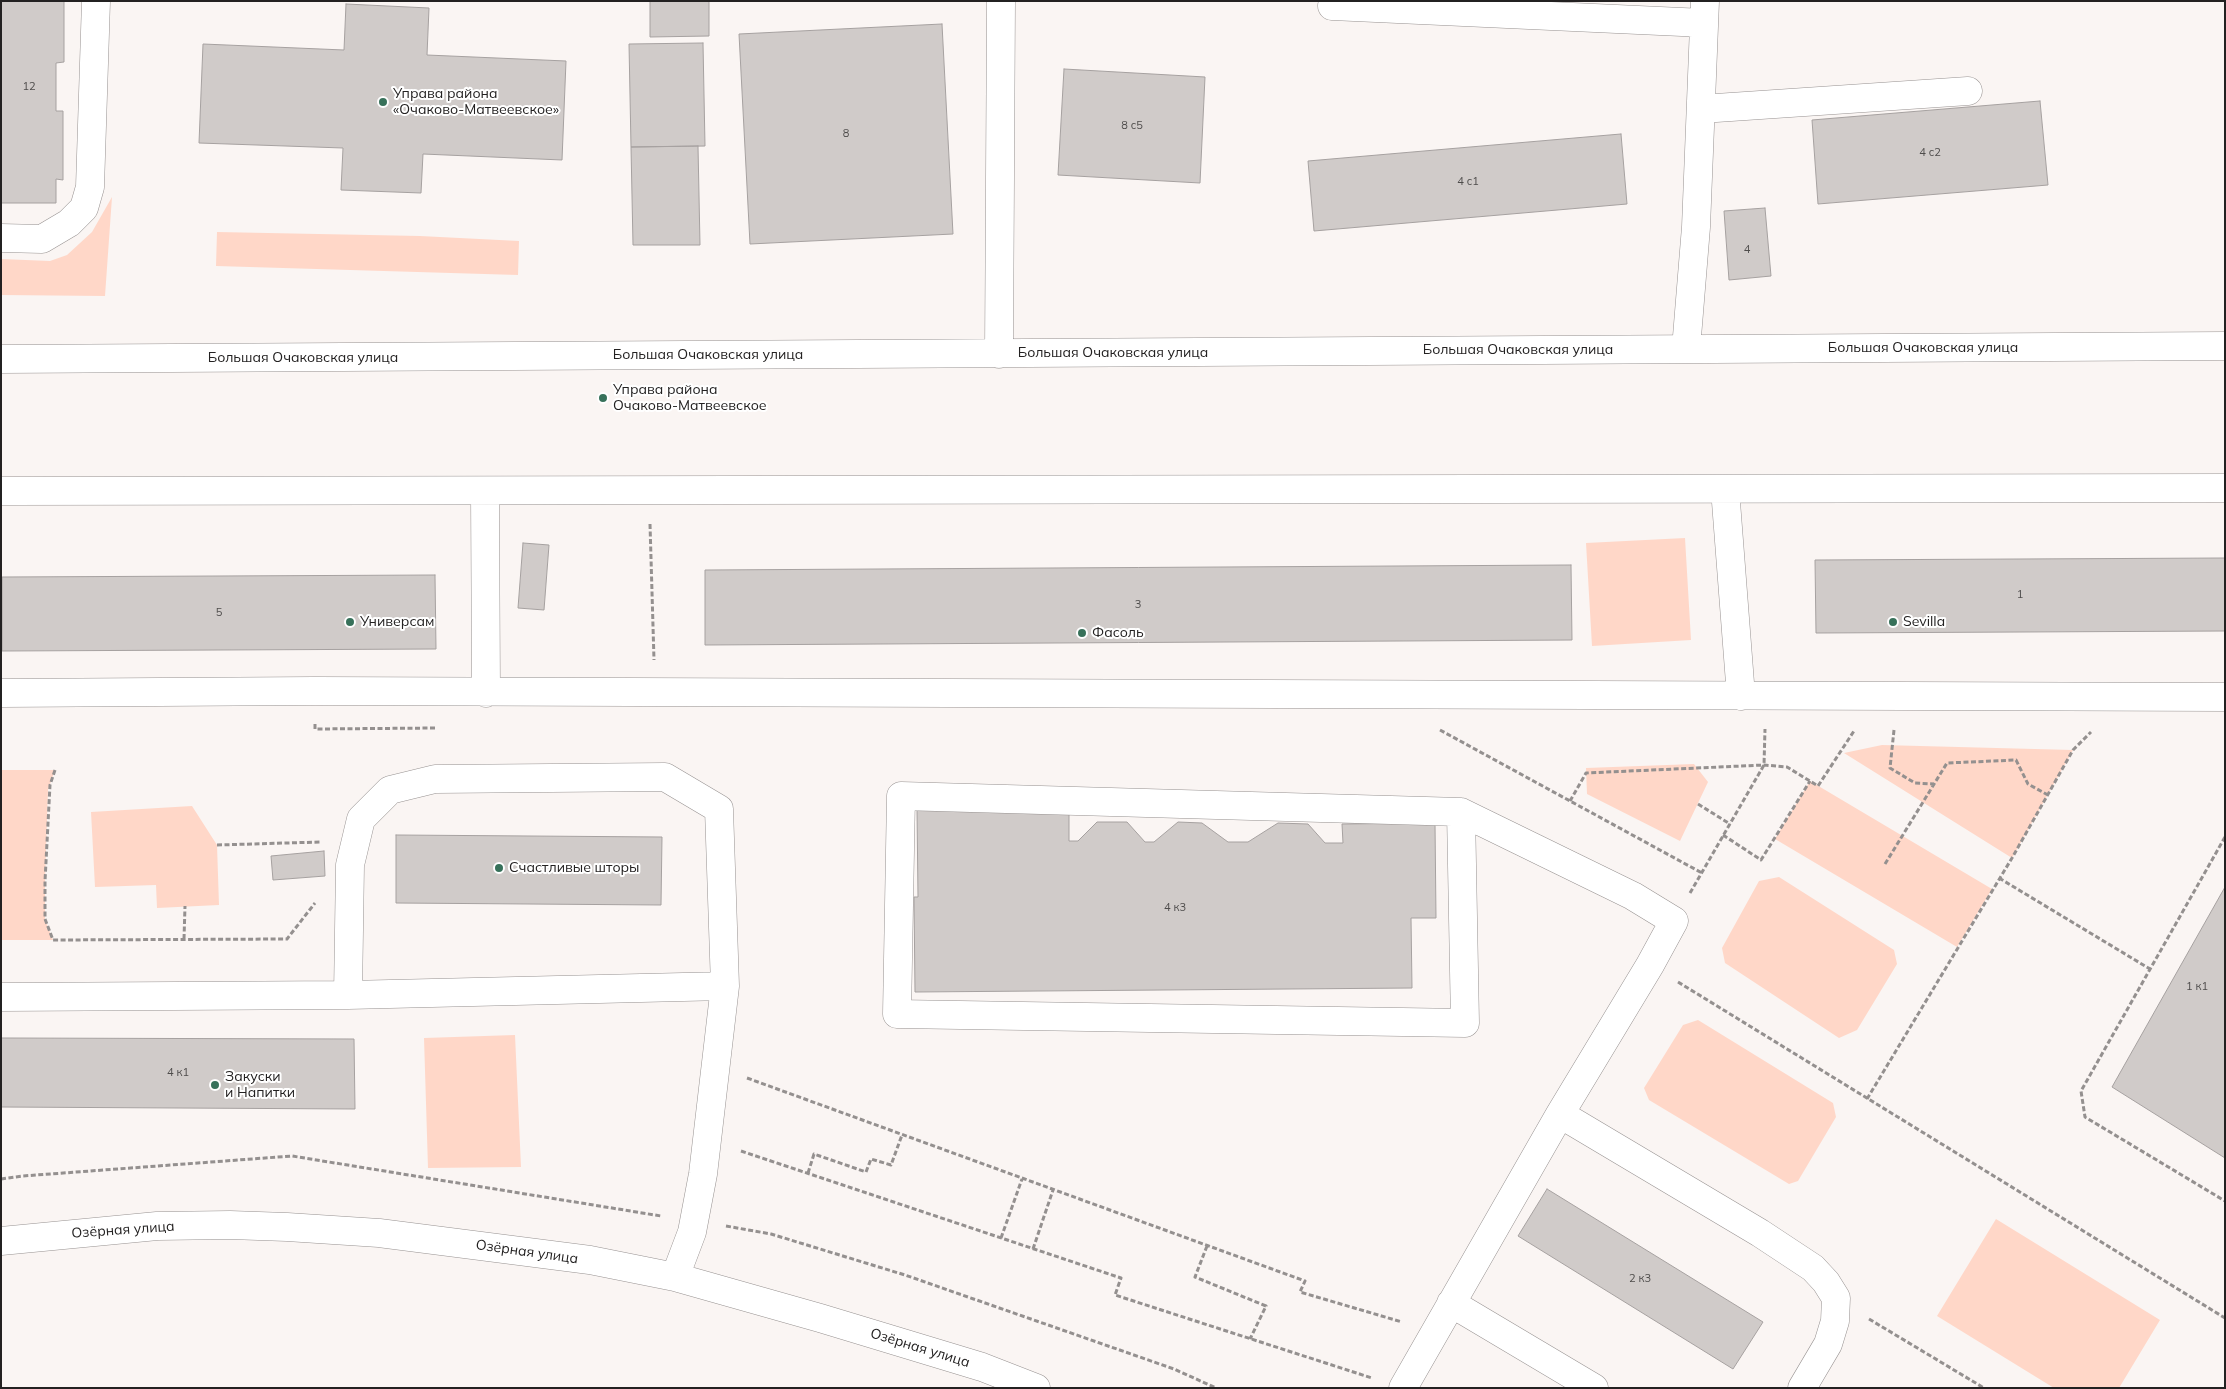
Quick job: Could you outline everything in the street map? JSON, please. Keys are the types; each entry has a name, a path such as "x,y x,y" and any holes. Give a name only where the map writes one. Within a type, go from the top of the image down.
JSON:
{"street":[{"path":"1,238 42,238 69,223 84,208 90,187 96,1"},
{"path":"999,354 1001,1"},
{"path":"1332,6 1705,12 1696,227 1686,349"},
{"path":"1701,109 1968,91"},
{"name":"Большая Очаковская улица","path":"1,359 2225,346"},
{"path":"1,491 2225,488"},
{"path":"1726,489 1754,696"},
{"path":"485,491 486,693"},
{"path":"1,693 305,692 2225,697"},
{"path":"348,995 350,865 361,819 390,790 435,778 665,778 719,809 725,986 703,1174 692,1232 674,1276"},
{"path":"1403,1388 1560,1114 1650,965 1674,921 1633,896 1461,812 900,796 897,1014 1465,1023 1461,812"},
{"path":"1,997 348,995 725,986"},
{"path":"1560,1114 1751,1228 1813,1268 1826,1282 1836,1298 1835,1321 1828,1344 1802,1388"},
{"name":"Озёрная улица","path":"1,1241 156,1226 230,1225 379,1233 590,1260 674,1276 906,1343 982,1367 1036,1388"},
{"path":"1451,1303 1594,1388"}],"path":[{"path":"649,490 655,694"},
{"path":"1674,921 1764,765 1754,696"},
{"path":"1432,726 1702,873"},
{"path":"1866,1099 2073,750 2093,729"},
{"path":"1894,730 1890,768 1915,783 1934,784"},
{"path":"1570,801 1586,773 1764,765 1788,767 1818,786 1854,731"},
{"path":"1885,864 1947,764 2016,760 2028,784 2048,795"},
{"path":"56,770 50,785 45,881 45,919 53,940 287,938 317,900 349,898"},
{"path":"1723,835 1761,860 1810,781"},
{"path":"1698,804 1730,824"},
{"path":"2225,837 2081,1091 2085,1117 2225,1201"},
{"path":"217,845 356,840"},
{"path":"1998,878 2150,969"},
{"path":"184,939 185,906"},
{"path":"1650,965 2225,1318"},
{"path":"714,1072 741,1076 1305,1281 1300,1292 1435,1332"},
{"path":"808,1173 814,1154 866,1172 871,1159 891,1165 902,1135"},
{"path":"732,1148 1121,1278 1115,1295 1375,1379"},
{"path":"1,1179 292,1156 771,1234 905,1275 1174,1368 1216,1388"},
{"path":"1002,1238 1022,1179"},
{"path":"1033,1249 1053,1190"},
{"path":"1208,1246 1195,1277 1266,1306 1250,1338"},
{"path":"1836,1298 1984,1388"}],"shaded area":[{"path":"112,197 105,296 1,295 1,259 50,261 67,255 92,232"},
{"path":"217,232 420,236 519,241 518,275 216,266"},
{"path":"1685,538 1691,640 1592,646 1586,543"},
{"path":"1882,745 2073,750 2012,858 1844,753"},
{"path":"1694,764 1708,782 1680,841 1587,794 1586,768"},
{"path":"1,770 55,770 48,790 45,881 45,919 53,940 1,940"},
{"path":"1810,781 1992,889 1957,947 1775,839"},
{"path":"192,806 217,845 219,905 157,908 156,885 95,887 91,812"},
{"path":"1779,877 1894,950 1897,964 1857,1030 1839,1038 1725,963 1722,948 1759,881"},
{"path":"1698,1020 1833,1103 1836,1117 1798,1181 1789,1184 1649,1100 1644,1088 1683,1025"},
{"path":"515,1035 521,1167 428,1168 424,1038"},
{"path":"1996,1219 2160,1320 2119,1388 2054,1388 1937,1316"}],"building":[{"path":"1,1 64,1 64,62 56,63 56,111 63,111 63,180 56,179 56,203 1,203"},
{"path":"650,1 709,1 709,36 650,37"},
{"name":"Управа района «Очаково-Матвеевское»","path":"346,4 429,8 427,55 566,61 562,160 423,154 421,193 341,190 343,148 199,143 203,44 344,50"},
{"path":"942,24 953,234 750,244 739,34"},
{"path":"703,43 705,146 631,147 629,44"},
{"path":"1064,69 1205,77 1200,183 1058,175"},
{"path":"2040,101 2048,185 1818,204 1812,120"},
{"path":"1621,134 1627,204 1314,231 1308,161"},
{"path":"698,146 700,245 633,245 631,147"},
{"path":"1765,208 1771,276 1729,280 1724,211"},
{"path":"523,543 549,545 544,610 518,608"},
{"path":"2225,558 2225,631 1816,633 1815,560"},
{"path":"1571,565 1572,640 705,645 705,570"},
{"path":"435,575 436,649 2,651 2,577"},
{"path":"1069,808 1069,841 1078,841 1097,822 1127,822 1145,842 1154,842 1178,822 1202,823 1228,842 1248,842 1278,823 1308,824 1325,843 1343,843 1342,824 1435,823 1436,918 1411,918 1412,988 915,992 914,897 918,897 917,809"},
{"path":"396,835 662,837 661,905 396,903"},
{"path":"324,851 325,876 273,880 271,856"},
{"path":"2225,887 2225,1158 2112,1087"},
{"path":"1,1038 354,1039 355,1109 1,1107"},
{"path":"1547,1189 1763,1322 1733,1369 1518,1236"}],"place":[{"name":"Управа района «Очаково-Матвеевское»","path":"383,102"},
{"name":"Управа района Очаково-Матвеевское","path":"603,398"},
{"name":"Универсам","path":"350,622"},
{"name":"Sevilla","path":"1893,622"},
{"name":"Фасоль","path":"1082,633"},
{"name":"Счастливые шторы","path":"499,868"},
{"name":"Закуски и Напитки","path":"215,1085"}]}
